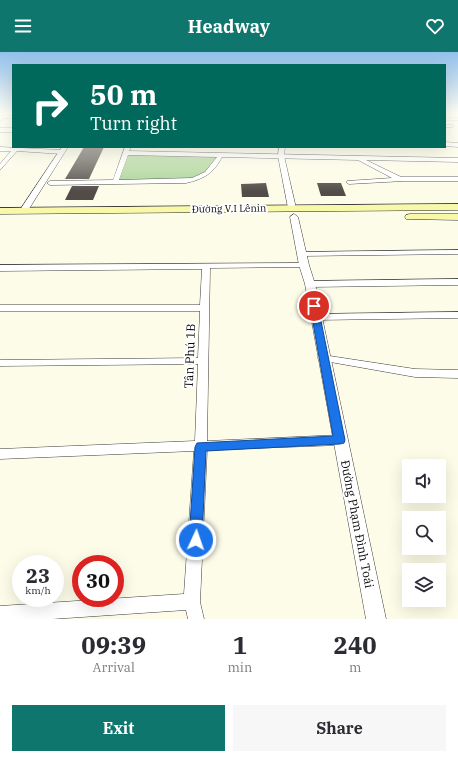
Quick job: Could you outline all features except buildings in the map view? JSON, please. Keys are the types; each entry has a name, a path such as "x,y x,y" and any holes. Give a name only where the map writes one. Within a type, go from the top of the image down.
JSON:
{"main road":[{"name":"Đường V.I Lênin","path":"0,220 293,213 458,207"},
{"name":"Đường V.I Lênin","path":"0,211 293,213 458,217"}],"street":[{"path":"446,144 458,145"},
{"path":"29,210 50,183 71,148"},
{"path":"281,157 282,148"},
{"path":"0,149 64,149 29,210"},
{"path":"0,168 16,149"},
{"path":"115,182 127,150 221,156 458,160"},
{"path":"50,183 176,182 196,179 211,172 221,156"},
{"name":"Đường Phạm Đình Toái","path":"281,157 303,259 310,284 323,358 376,619"},
{"path":"359,158 390,175 404,179"},
{"path":"349,182 404,179 458,179"},
{"path":"0,268 206,267 303,259 458,252"},
{"name":"Tân Phú 1B","path":"196,619 192,602 201,447 206,267"},
{"path":"310,284 458,282"},
{"path":"0,308 204,308"},
{"path":"316,317 458,315"},
{"path":"323,358 415,373 458,374"},
{"path":"0,363 203,360"},
{"path":"0,454 201,447 340,440"},
{"path":"0,614 192,602"}],"green space":[{"path":"126,153 221,154 214,168 196,179 115,182"}],"route":[{"path":"196,540 201,447 340,440 314,306"}]}
